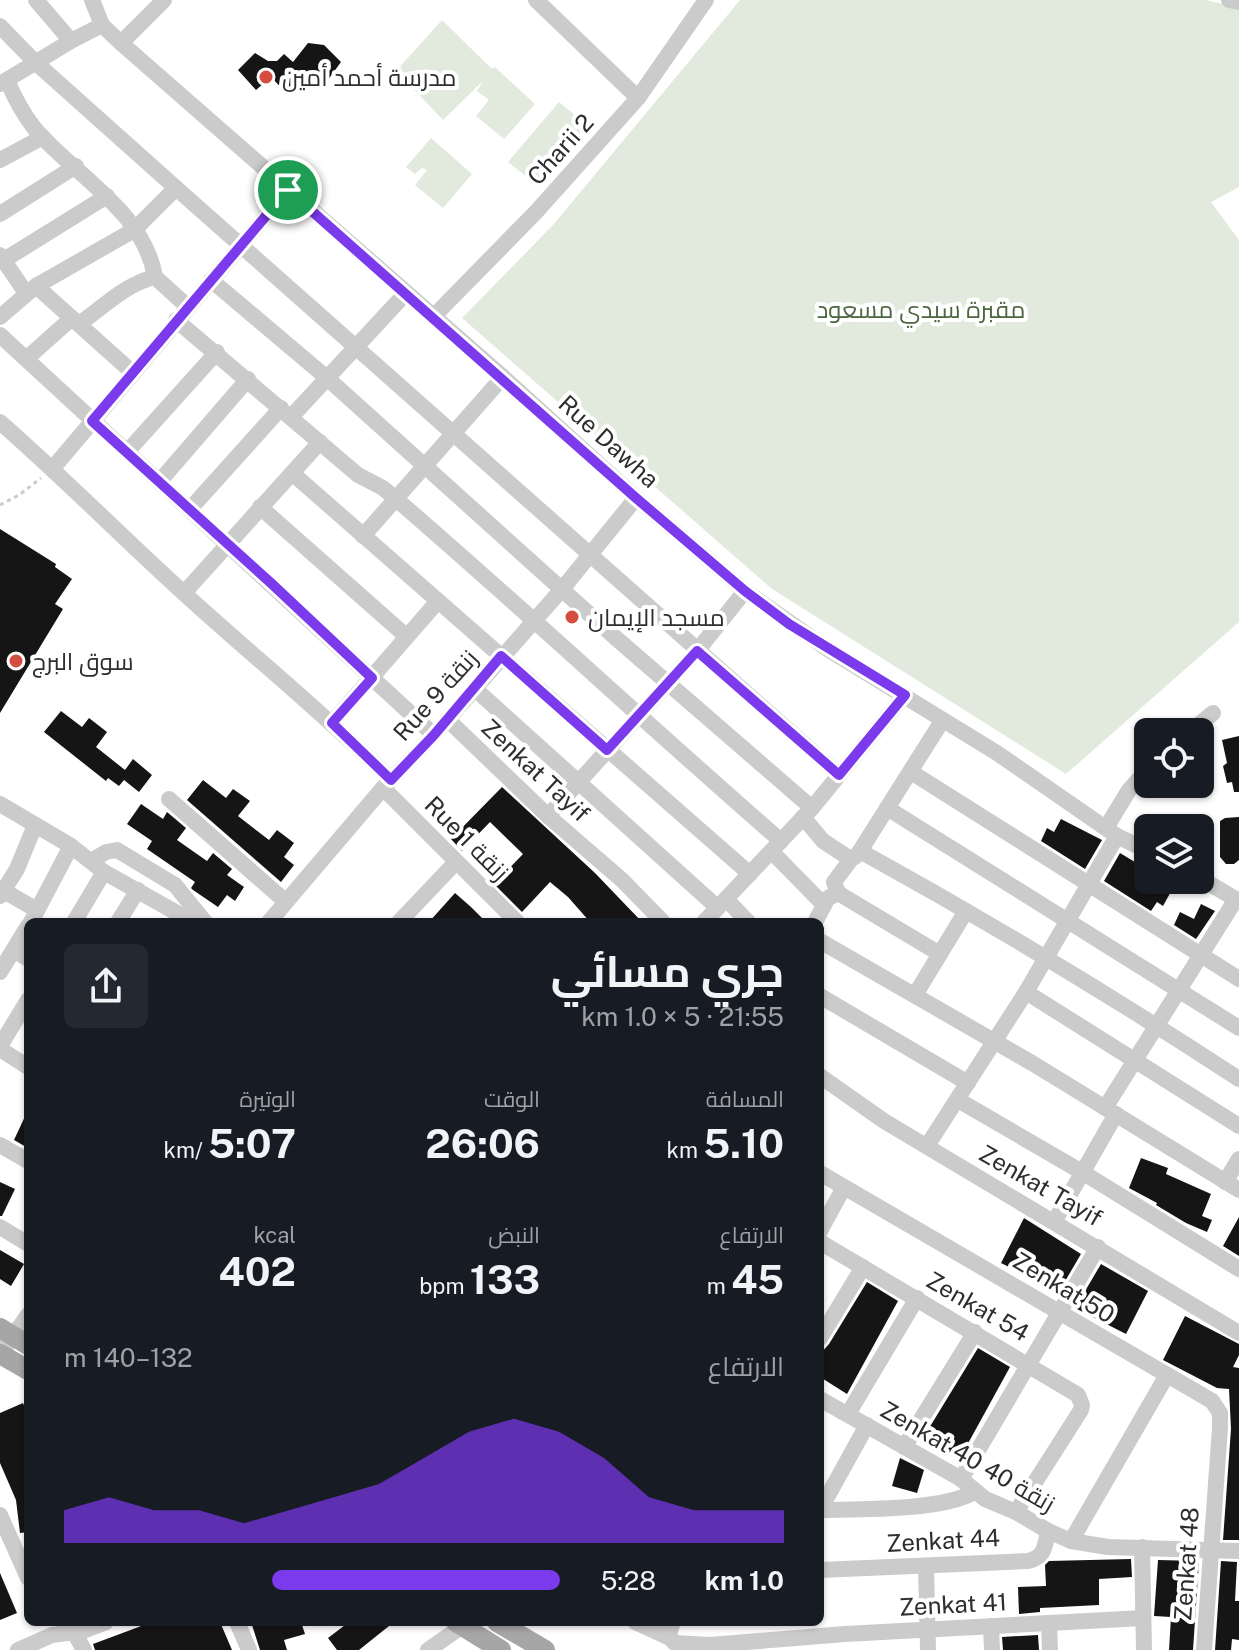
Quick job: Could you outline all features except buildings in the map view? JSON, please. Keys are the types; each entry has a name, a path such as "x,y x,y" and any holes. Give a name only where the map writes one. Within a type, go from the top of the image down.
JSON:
{"main road":[{"path":"0,1354 24,1368"},
{"path":"466,1626 501,1650"},
{"path":"504,1626 545,1650"}],"street":[{"path":"36,0 71,41"},
{"name":"Rue Dawha","path":"92,0 102,25 121,43 745,591 809,637 997,753 1112,832 1134,844"},
{"path":"121,43 164,0"},
{"path":"536,0 638,98"},
{"path":"1229,0 1239,2"},
{"name":"Charii 2","path":"433,317 536,212 638,98 702,2"},
{"path":"102,25 3,82 43,137 107,196 134,230 153,264 155,277 188,307"},
{"path":"0,26 35,62 176,188 839,775"},
{"path":"0,160 43,137"},
{"path":"0,214 76,166"},
{"path":"0,317 31,290 134,230 176,188"},
{"path":"53,468 288,190"},
{"path":"107,196 2,258 31,290 75,321 132,372"},
{"path":"26,359 75,321 144,279 155,277"},
{"path":"211,280 327,378 667,683 807,813 823,841 966,911 1156,1025 1239,1079"},
{"path":"190,509 286,412 327,378 406,293"},
{"path":"176,320 364,480 383,488 534,619 776,846 824,905"},
{"path":"0,335 434,735"},
{"path":"127,452 217,352"},
{"path":"363,536 503,377"},
{"path":"159,482 248,379"},
{"name":"Rue 1 زنقة","path":"0,422 184,593 332,723 509,918"},
{"path":"184,593 320,442"},
{"path":"292,473 750,874"},
{"name":"Rue 9 زنقة","path":"272,918 563,588 636,498"},
{"path":"260,507 406,636"},
{"path":"548,816 697,651 745,591"},
{"path":"332,723 438,601"},
{"path":"474,688 722,904 742,918"},
{"path":"708,918 807,813 905,695"},
{"path":"1207,718 1213,713"},
{"name":"Zenkat Tayif","path":"447,719 659,918"},
{"path":"940,954 838,893 834,882 856,855 942,721"},
{"path":"911,772 1239,979"},
{"path":"927,1146 1090,885 1134,784"},
{"path":"169,799 285,901"},
{"path":"0,804 71,846 104,872 143,893 168,916"},
{"path":"887,808 1239,1028"},
{"path":"31,918 2,893 17,869 35,825"},
{"path":"33,918 71,846"},
{"path":"91,861 106,852 117,850 175,885 202,918"},
{"path":"408,918 456,862"},
{"path":"76,918 104,872"},
{"path":"121,918 156,872"},
{"path":"1054,1222 1082,1172 1134,1060 1200,954 1238,900 1214,886"},
{"path":"817,918 832,894 838,893"},
{"path":"915,995 966,911"},
{"path":"824,943 1111,1111 1232,1186 1239,1159"},
{"path":"0,972 21,954"},
{"path":"1026,992 1239,1126"},
{"path":"824,998 968,1083"},
{"path":"24,1007 0,1048 24,1064"},
{"name":"Zenkat Tayif","path":"824,1083 1239,1333"},
{"path":"958,1100 1239,1269"},
{"path":"0,1145 24,1159"},
{"name":"Zenkat 50","path":"824,1175 1203,1394 1217,1407 1220,1428 1216,1481"},
{"path":"824,1224 844,1187"},
{"path":"0,1227 24,1236"},
{"name":"Zenkat 54","path":"824,1244 1078,1395 1082,1405 1070,1429 1016,1512"},
{"path":"961,1479 1098,1247"},
{"path":"824,1326 863,1267"},
{"path":"848,1414 917,1298"},
{"path":"904,1447 975,1332"},
{"path":"0,1354 14,1337"},
{"path":"1071,1541 1167,1375"},
{"name":"Zenkat 40 زنقة 40","path":"824,1401 961,1479 974,1492 1071,1541 1108,1547 1239,1551"},
{"path":"824,1503 867,1425"},
{"name":"Zenkat 48","path":"1204,1650 1216,1481"},
{"path":"824,1510 935,1504 955,1501 974,1492"},
{"path":"0,1515 24,1569"},
{"name":"Zenkat 44","path":"824,1570 1036,1559 1045,1550 1048,1531"},
{"path":"1142,1547 1144,1650"},
{"path":"926,1566 928,1650"},
{"name":"Zenkat 41","path":"672,1630 675,1643 685,1645 1143,1618"},
{"path":"1049,1623 1050,1650"},
{"path":"18,1650 49,1628 74,1632 93,1626"},
{"path":"239,1626 249,1650"},
{"path":"428,1650 458,1626"},
{"path":"991,1626 992,1650"},
{"path":"74,1632 83,1650"}],"path":[{"path":"0,505 19,495 53,468"}],"green space":[{"name":"مقبرة سيدي مسعود","path":"740,0 1206,0 1239,8 1239,187 1211,202 1239,240 1239,622 1066,774 772,589 462,318 553,225"},
{"path":"442,20 492,69 495,67 535,104 504,139 476,116 489,100 477,91 483,81 443,120 396,71"},
{"path":"559,102 587,125 537,185 508,162"},
{"path":"431,138 472,174 443,208 415,185 427,170 422,168 415,174 406,167"}],"place":[{"name":"مدرسة أحمد أمين","path":"266,77"},
{"name":"مسجد الإيمان","path":"572,617"},
{"name":"سوق البرج","path":"16,661"}],"route":[{"path":"288,190 745,591 829,650 905,695 839,775 697,651 607,750 501,656 391,780 332,723 372,678 92,421 288,190"}]}
